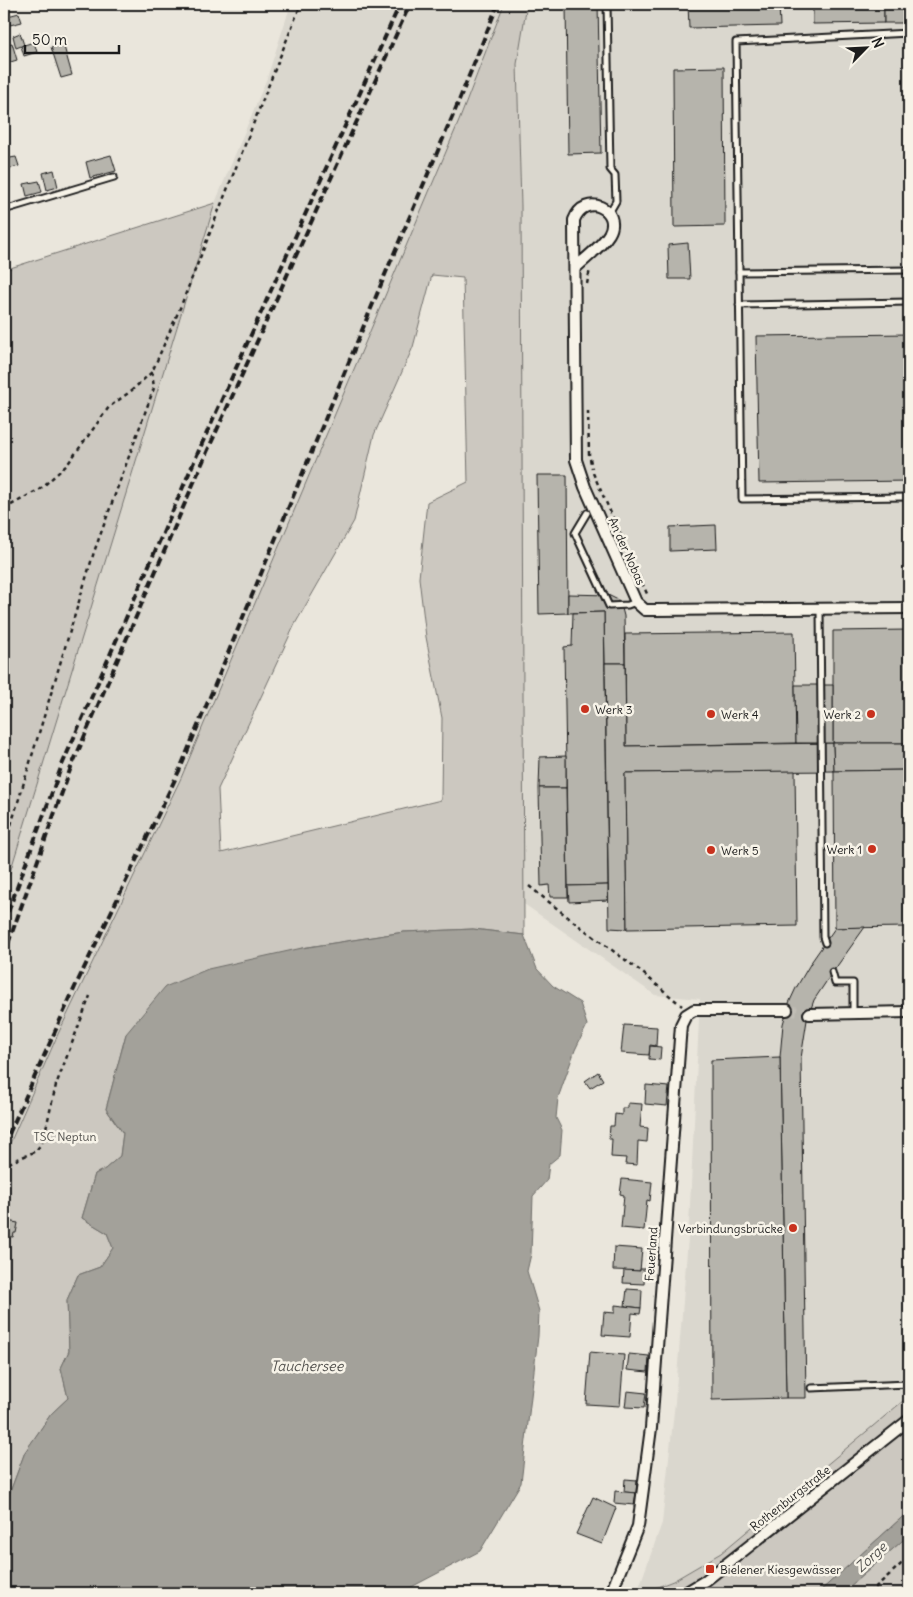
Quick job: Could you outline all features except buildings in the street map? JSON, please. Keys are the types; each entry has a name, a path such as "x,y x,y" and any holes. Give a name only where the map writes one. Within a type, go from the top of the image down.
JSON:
{"street":[{"name":"An der Nobas","path":"609,213 603,208 594,205 586,206 580,209 574,220 576,460 585,487 636,602 645,610 909,608"},
{"path":"575,268 609,234 613,223 609,213"},
{"path":"686,1015 694,1010 787,1010"},
{"path":"809,1014 909,1012"},
{"name":"Feuerland","path":"611,1593 638,1526 651,1428 681,1025 686,1015"},
{"name":"Rothenburgstraße","path":"685,1593 713,1575 909,1420"}],"lane":[{"path":"607,4 610,169 614,175 616,201 609,213"},
{"path":"909,34 736,42 742,499 909,497"},
{"path":"4,210 114,177"},
{"path":"739,272 909,270"},
{"path":"739,305 909,302"},
{"path":"587,513 575,532 610,606 628,605 636,602"},
{"path":"820,609 823,927 825,943"},
{"path":"832,972 836,983 853,983 853,1012"},
{"path":"811,1388 909,1384"}],"path":[{"path":"4,509 40,489 67,465 109,407 152,372 180,308 301,4"},
{"path":"587,293 591,267"},
{"path":"4,848 94,552 154,388 152,372"},
{"path":"588,407 589,454 592,470 648,598"},
{"path":"529,886 682,1005 686,1015"},
{"path":"4,1170 9,1163 36,1151 43,1141 56,1085 90,996"},
{"path":"869,1593 909,1557"}],"shaded area":[{"path":"291,4 504,4 459,121 181,778 58,1034 4,1157 4,892 215,203 267,78"},
{"path":"527,4 909,4 909,1396 721,1553 673,1581 642,1593 637,1593 662,1523 675,1402 689,1226 700,999 655,995 524,904 521,206 517,64"}],"green space":[{"name":"TSC Neptun","path":"504,4 527,4 517,64 521,206 524,935 473,929 404,932 302,948 126,1034 106,1109 123,1133 120,1156 105,1169 95,1174 82,1218 107,1233 113,1248 100,1267 78,1275 67,1300 69,1351 61,1368 68,1398 51,1414 25,1452 4,1508 4,1157 58,1034 181,778 459,121","holes":["432,275 463,278 468,482 427,502 419,578 426,637 442,718 441,800 221,853 218,789 295,624 354,521 374,435 413,347"]},
{"path":"215,203 4,892 4,270"},
{"path":"909,1396 909,1511 818,1593 642,1593 673,1581 721,1553"},
{"path":"909,1535 909,1593 842,1593"}],"water":[{"name":"Tauchersee","path":"473,929 524,935 537,969 553,986 580,1003 587,1025 575,1050 558,1098 556,1118 562,1130 560,1155 549,1164 547,1180 533,1196 531,1254 527,1271 539,1311 538,1336 521,1483 480,1551 400,1593 4,1593 4,1508 25,1452 51,1414 68,1398 61,1368 69,1351 67,1300 78,1275 100,1267 113,1248 107,1233 82,1218 95,1174 105,1169 120,1156 123,1133 106,1109 126,1034 165,987 208,969 302,948 404,932"},
{"name":"Zorge","path":"909,1511 909,1535 842,1593 818,1593"}],"tunnel":[{"path":"787,1010 809,1014"}],"railway":[{"path":"4,923 62,765 200,448 400,4"},
{"path":"4,955 70,770 207,452 410,4"},
{"path":"4,1145 75,987 180,769 498,4"}],"place":[{"name":"Werk 3","path":"585,709"},
{"name":"Werk 4","path":"711,714"},
{"name":"Werk 2","path":"871,714"},
{"name":"Werk 1","path":"872,849"},
{"name":"Werk 5","path":"711,850"},
{"name":"Verbindungsbrücke","path":"793,1228"},
{"name":"Bielener Kiesgewässer","path":"710,1569"}]}
